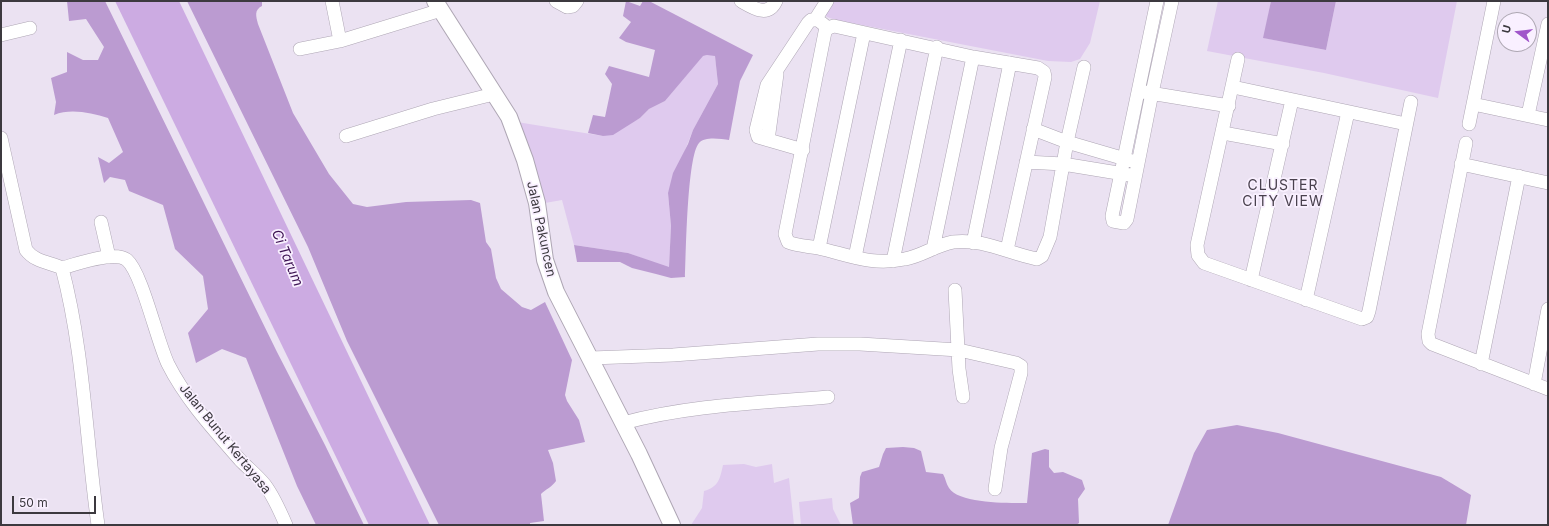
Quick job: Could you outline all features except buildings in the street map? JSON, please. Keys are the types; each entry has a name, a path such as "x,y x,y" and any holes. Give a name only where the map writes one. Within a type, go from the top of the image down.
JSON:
{"street":[{"path":"332,1 340,41"},
{"path":"556,1 567,7 573,6 577,1"},
{"path":"741,1 758,10 766,10 773,7 776,1"},
{"path":"803,150 758,137 756,130 767,85 808,23 815,20 827,1"},
{"path":"1157,1 1112,216 1114,221 1127,222 1152,93 1172,1"},
{"path":"1469,124 1494,1"},
{"path":"300,48 340,41 438,6"},
{"name":"Jalan Pakuncen","path":"438,6 509,118 525,160 537,203 545,260 556,292 623,423 672,525"},
{"path":"815,20 828,28"},
{"path":"1528,116 1545,49 1548,24"},
{"path":"1007,250 1045,77 1044,72 1038,68 973,56 834,26 828,28 825,32 803,150 785,234 788,242 794,245 819,248 881,263 922,255 932,249 954,242 973,243 1007,250 1022,256 1037,259 1042,256 1050,237 1067,142 1084,67"},
{"path":"1,35 30,28"},
{"path":"819,248 864,33"},
{"path":"855,257 901,40"},
{"path":"893,261 937,48"},
{"path":"932,249 973,56"},
{"path":"1238,59 1223,133 1197,245 1198,255 1204,263 1362,319 1367,317 1411,102"},
{"path":"973,243 1010,63"},
{"path":"1232,87 1406,124"},
{"path":"1138,91 1228,106"},
{"path":"346,136 452,104 494,94"},
{"path":"1252,280 1292,100"},
{"path":"1473,104 1548,120"},
{"path":"1306,300 1348,112"},
{"path":"1033,130 1067,142 1138,162"},
{"path":"1223,133 1283,144"},
{"path":"1,138 26,250 31,257 62,268 68,292 78,358 98,525"},
{"path":"1466,143 1428,334 1429,341 1432,344 1481,364 1548,389"},
{"path":"1026,162 1063,164 1136,176"},
{"path":"1461,164 1548,182"},
{"path":"1481,364 1519,176"},
{"path":"101,222 109,257"},
{"name":"Jalan Bunut Kertayasa","path":"62,268 109,257 116,256 125,258 130,264 140,284 160,345 180,385 217,432 265,486 286,525"},
{"path":"956,290 963,397"},
{"path":"1534,384 1548,309"},
{"path":"590,358 673,355 818,344 860,344 959,350 1016,363 1021,366 1021,373 1001,448 995,489"},
{"path":"623,423 658,413 696,408 828,397"}],"shaded area":[{"path":"67,1 105,1 277,352 364,525 316,525 297,486 246,358 222,349 196,363 188,333 208,309 203,276 175,249 163,205 129,191 125,180 110,177 104,183 98,157 109,163 123,152 108,118 88,113 74,112 54,115 56,102 51,78 67,72 67,52 83,60 98,60 104,47 86,19 69,21"},
{"path":"187,1 262,1 262,6 258,9 256,14 258,24 293,113 329,174 353,204 367,207 406,202 471,200 480,203 486,242 491,249 496,278 501,289 522,307 531,310 545,302 572,360 565,395 579,420 585,442 548,450 553,463 556,481 541,494 544,521 530,523 530,525 439,525 347,341 308,247"},
{"path":"626,1 640,6 643,1 649,1 753,55 740,81 729,140 713,138 705,139 699,143 695,152 690,185 685,277 671,278 632,268 620,262 577,262 574,245 628,253 669,267 671,226 668,193 673,173 688,144 693,130 718,84 715,56 703,56 665,101 649,109 640,118 613,135 603,136 588,133 593,115 605,117 612,84 605,74 609,66 649,77 655,50 626,42 619,38 631,22 623,16"},
{"path":"832,1 1100,1 1090,43 1080,59 1071,62 1048,61 836,20 827,17 825,14"},
{"path":"1218,1 1271,1 1264,38 1326,50 1336,1 1457,1 1438,98 1324,73 1207,51"},
{"path":"1271,1 1336,1 1326,50 1263,38"},
{"path":"715,55 718,84 693,130 668,193 671,226 669,268 628,253 574,245 562,200 545,203 534,161 517,122 603,136 640,118 649,109 665,101 702,56"},
{"path":"1237,425 1278,433 1441,477 1471,495 1466,525 1168,525 1194,453 1207,430"},
{"path":"886,448 914,448 921,451 926,472 943,474 949,488 955,493 974,500 1009,503 1027,503 1032,453 1045,449 1049,450 1049,467 1054,473 1063,472 1082,480 1085,489 1078,499 1079,523 1076,525 853,525 850,503 859,498 860,477 862,472 879,467"},
{"path":"744,464 756,467 772,464 774,483 789,478 794,525 691,525 702,508 704,491 716,484 720,478 723,465"},
{"path":"832,498 833,509 841,525 801,525 799,502"}],"water":[{"name":"Ci Tarum","path":"115,1 179,1 430,525 369,525"}],"district":[{"name":"CLUSTER CITY VIEW","path":"1283,194"}]}
